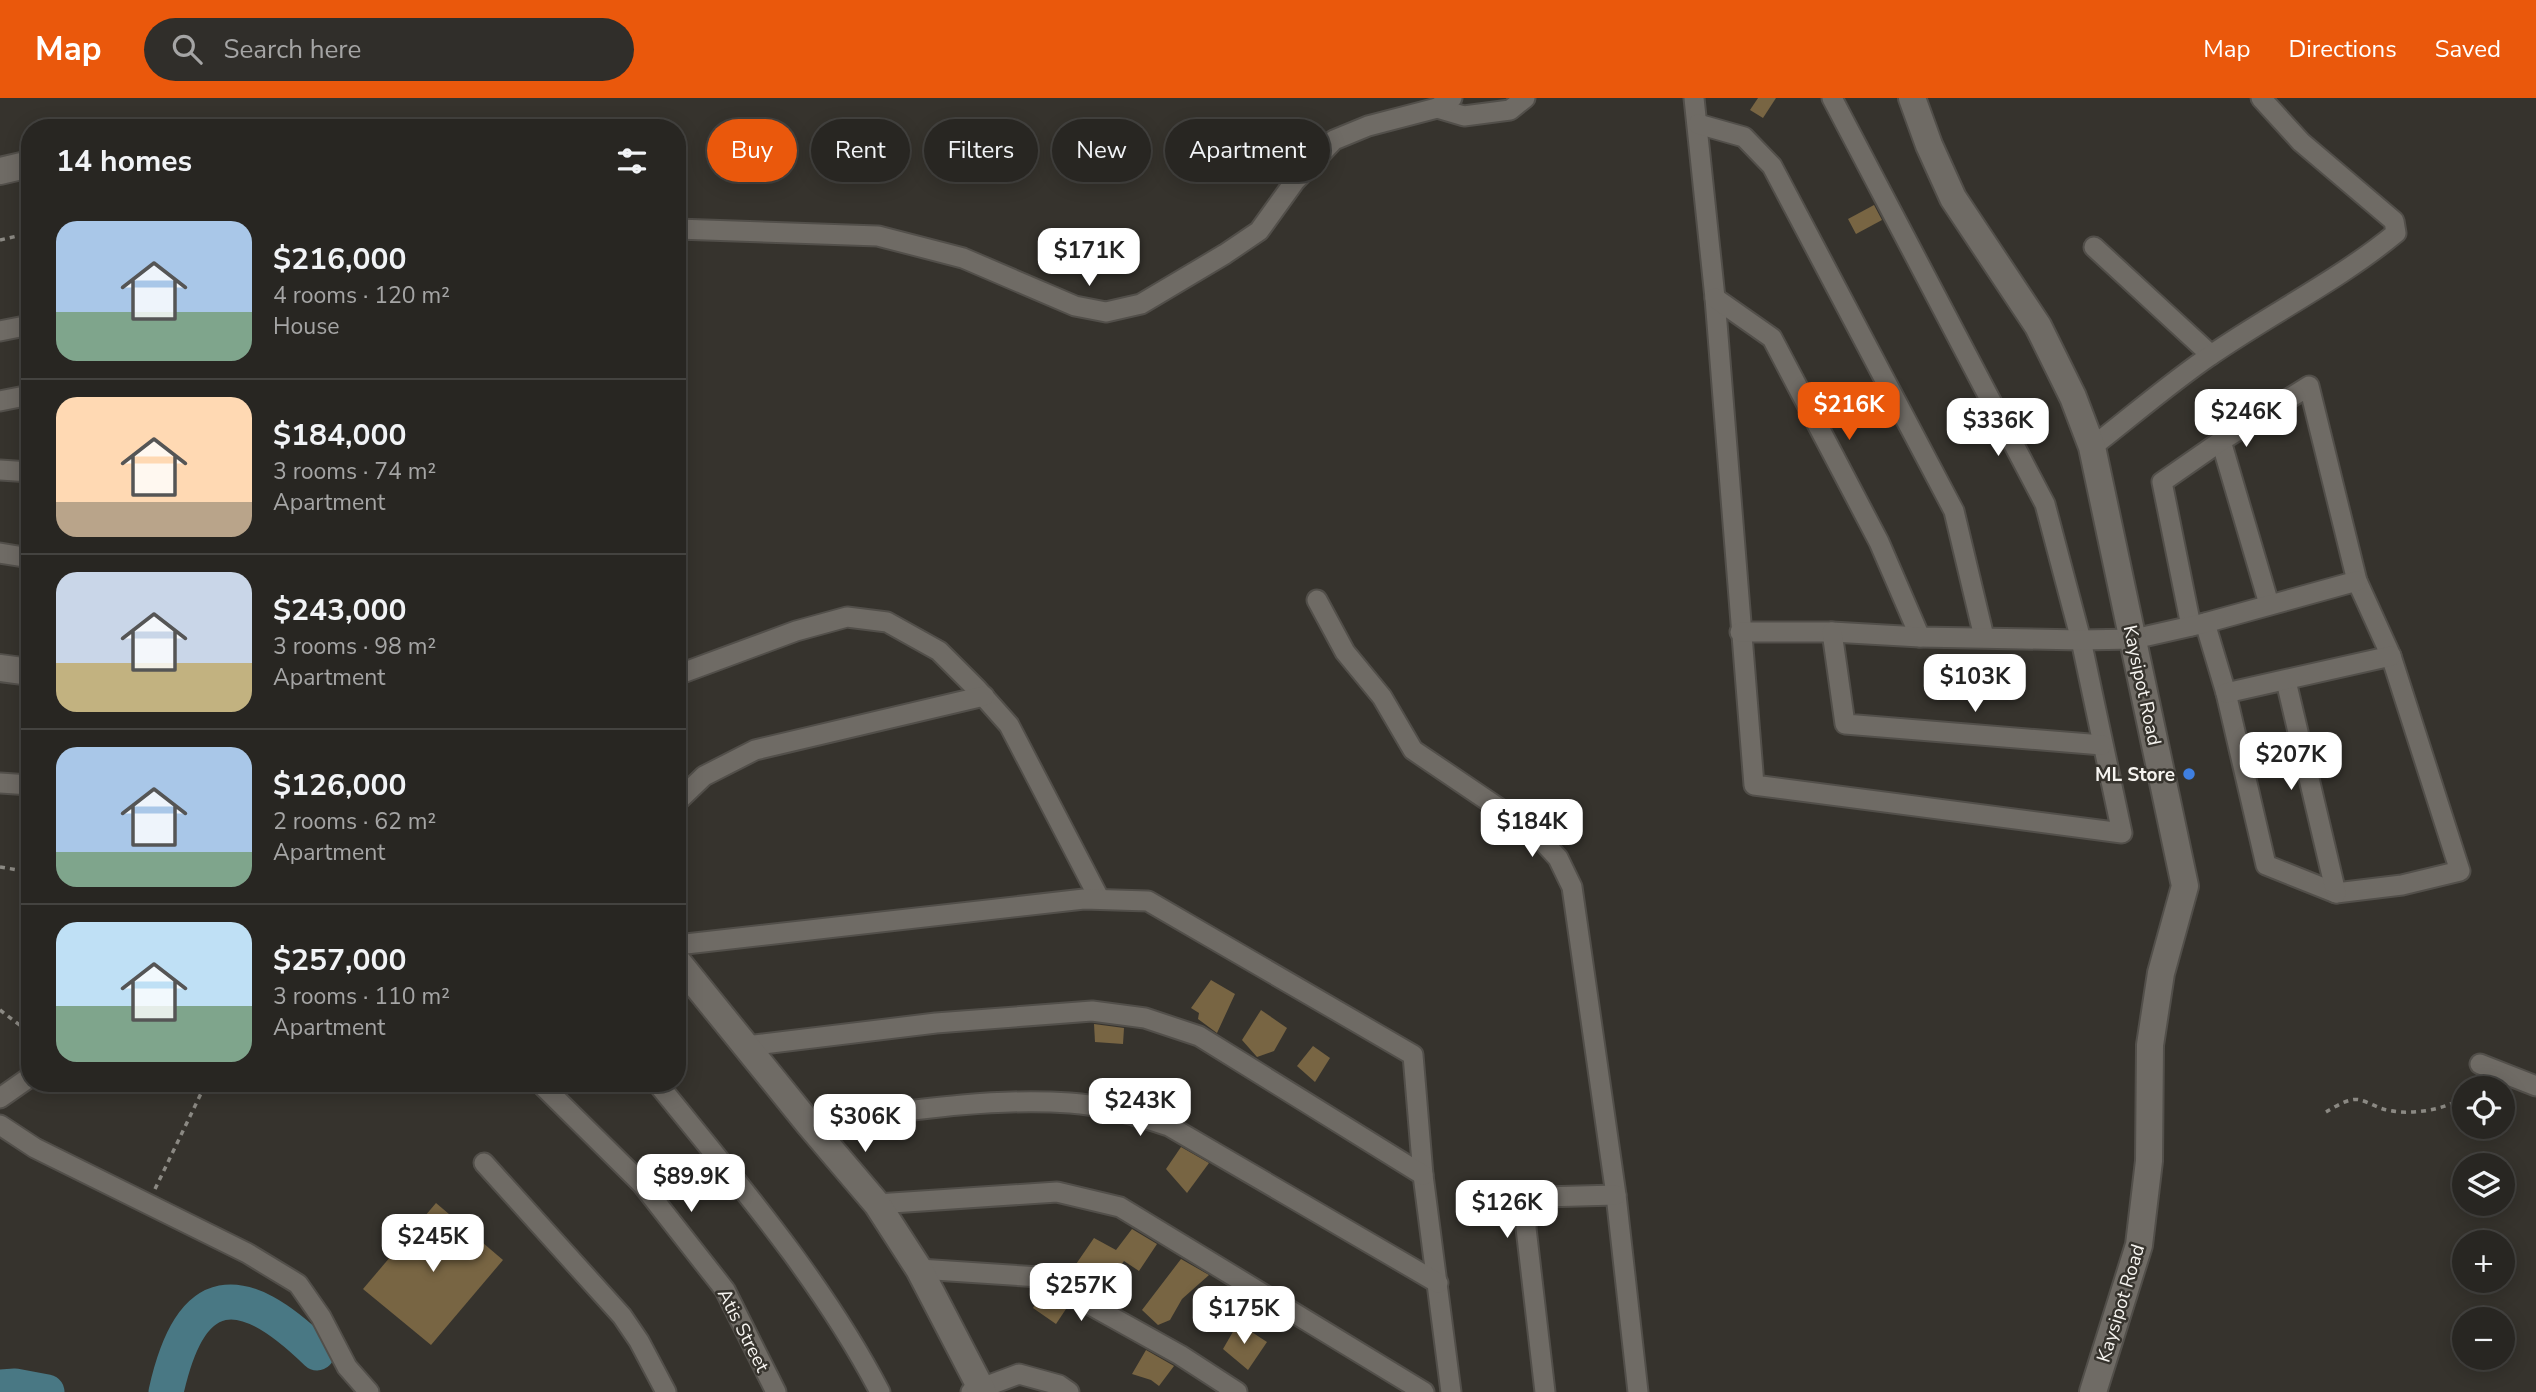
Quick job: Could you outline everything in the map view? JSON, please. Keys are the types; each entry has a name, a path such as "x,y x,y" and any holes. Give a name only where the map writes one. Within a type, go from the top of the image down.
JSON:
{"street":[{"path":"686,229 878,236 963,258 1075,306 1107,312 1140,304 1226,254 1259,231 1295,181 1334,140 1368,126 1444,103 1464,116 1510,110 1525,98"},
{"path":"1694,98 1715,298 1754,785 2122,833 2081,640 2045,504 1832,98"},
{"name":"Kaysipot Road","path":"1912,98 1929,145 1953,198 2038,326 2073,397 2092,447 2185,886 2161,973 2150,1045 2149,1161 2140,1245 2093,1392"},
{"path":"2092,447 2211,355 2282,312 2396,233 2394,222 2301,142 2261,98"},
{"path":"1698,124 1744,137 1772,166 1954,511 1984,637"},
{"path":"0,171 21,166"},
{"path":"2094,247 2211,355"},
{"path":"1715,298 1772,338 1879,542 1920,637"},
{"path":"0,331 21,327"},
{"path":"2309,386 2357,581 2390,656 2460,871 2402,885 2336,893 2266,865 2226,693 2198,624 2162,482 2221,441 2309,386"},
{"path":"0,401 21,397"},
{"path":"2221,441 2269,604"},
{"path":"0,471 21,472"},
{"path":"0,553 21,556"},
{"path":"1740,632 2134,639 2357,581"},
{"path":"1317,600 1345,652 1382,697 1413,750 1534,832 1558,858 1572,887 1616,1195 1638,1392"},
{"path":"686,672 796,631 847,617 887,622 939,651 1009,725 1099,898"},
{"path":"1832,632 1845,724 2102,745"},
{"path":"2226,693 2390,656"},
{"path":"0,668 21,671"},
{"path":"2286,681 2336,893"},
{"path":"686,793 704,776 755,750 984,696"},
{"path":"0,783 21,784"},
{"path":"686,944 1099,898 1148,901 1413,1055 1423,1175 1451,1392"},
{"path":"686,972 877,1204 919,1269 978,1390 1019,1374 1059,1385 1069,1392"},
{"path":"746,1046 936,1023 1092,1010 1145,1018 1199,1036 1423,1175"},
{"path":"2480,1064 2536,1086"},
{"path":"0,1098 21,1083"},
{"name":"Atis Street","path":"549,1092 640,1183 725,1290 776,1392"},
{"path":"664,1092 778,1233 857,1348 880,1392"},
{"path":"809,1124 965,1104 1071,1103 1121,1111 1169,1126 1438,1283"},
{"path":"0,1125 35,1148 247,1253 298,1283 321,1317 347,1367 369,1392"},
{"path":"484,1163 622,1316 639,1341 666,1392"},
{"path":"877,1204 1057,1192 1120,1207 1424,1392"},
{"path":"1545,1392 1526,1228 1528,1205 1543,1197 1616,1195"},
{"path":"919,1269 1040,1277 1180,1355 1237,1392"}],"path":[{"path":"0,240 21,235"},
{"path":"0,867 21,870"},
{"path":"0,1010 21,1026"},
{"path":"148,1205 202,1092"},
{"path":"2326,1112 2350,1100 2358,1100 2385,1110 2418,1112 2452,1103"}],"building":[{"path":"1758,98 1776,98 1763,118 1750,110"},
{"path":"1874,205 1882,220 1856,234 1848,219"},
{"path":"1211,980 1235,994 1217,1033 1198,1019 1199,1013 1191,1008"},
{"path":"1261,1010 1287,1028 1274,1051 1257,1057 1242,1040"},
{"path":"1094,1024 1124,1028 1123,1044 1095,1042"},
{"path":"1313,1046 1330,1058 1315,1082 1297,1066"},
{"path":"1181,1147 1209,1163 1187,1193 1166,1169"},
{"path":"436,1203 503,1260 431,1345 363,1289"},
{"path":"1132,1229 1157,1244 1139,1271 1124,1261 1103,1288 1074,1267 1094,1238 1116,1250"},
{"path":"1181,1259 1209,1275 1182,1299 1170,1320 1158,1325 1142,1310"},
{"path":"1042,1292 1068,1306 1056,1324 1033,1308"},
{"path":"1238,1323 1267,1342 1248,1370 1223,1349"},
{"path":"1146,1350 1174,1366 1159,1386 1151,1380 1132,1374"}],"waterway":[{"path":"166,1392 177,1355 189,1328 205,1311 222,1303 242,1303 265,1312 290,1329 317,1353"},
{"path":"0,1387 15,1386 47,1392"}],"place":[{"name":"ML Store","path":"2189,774"}]}
